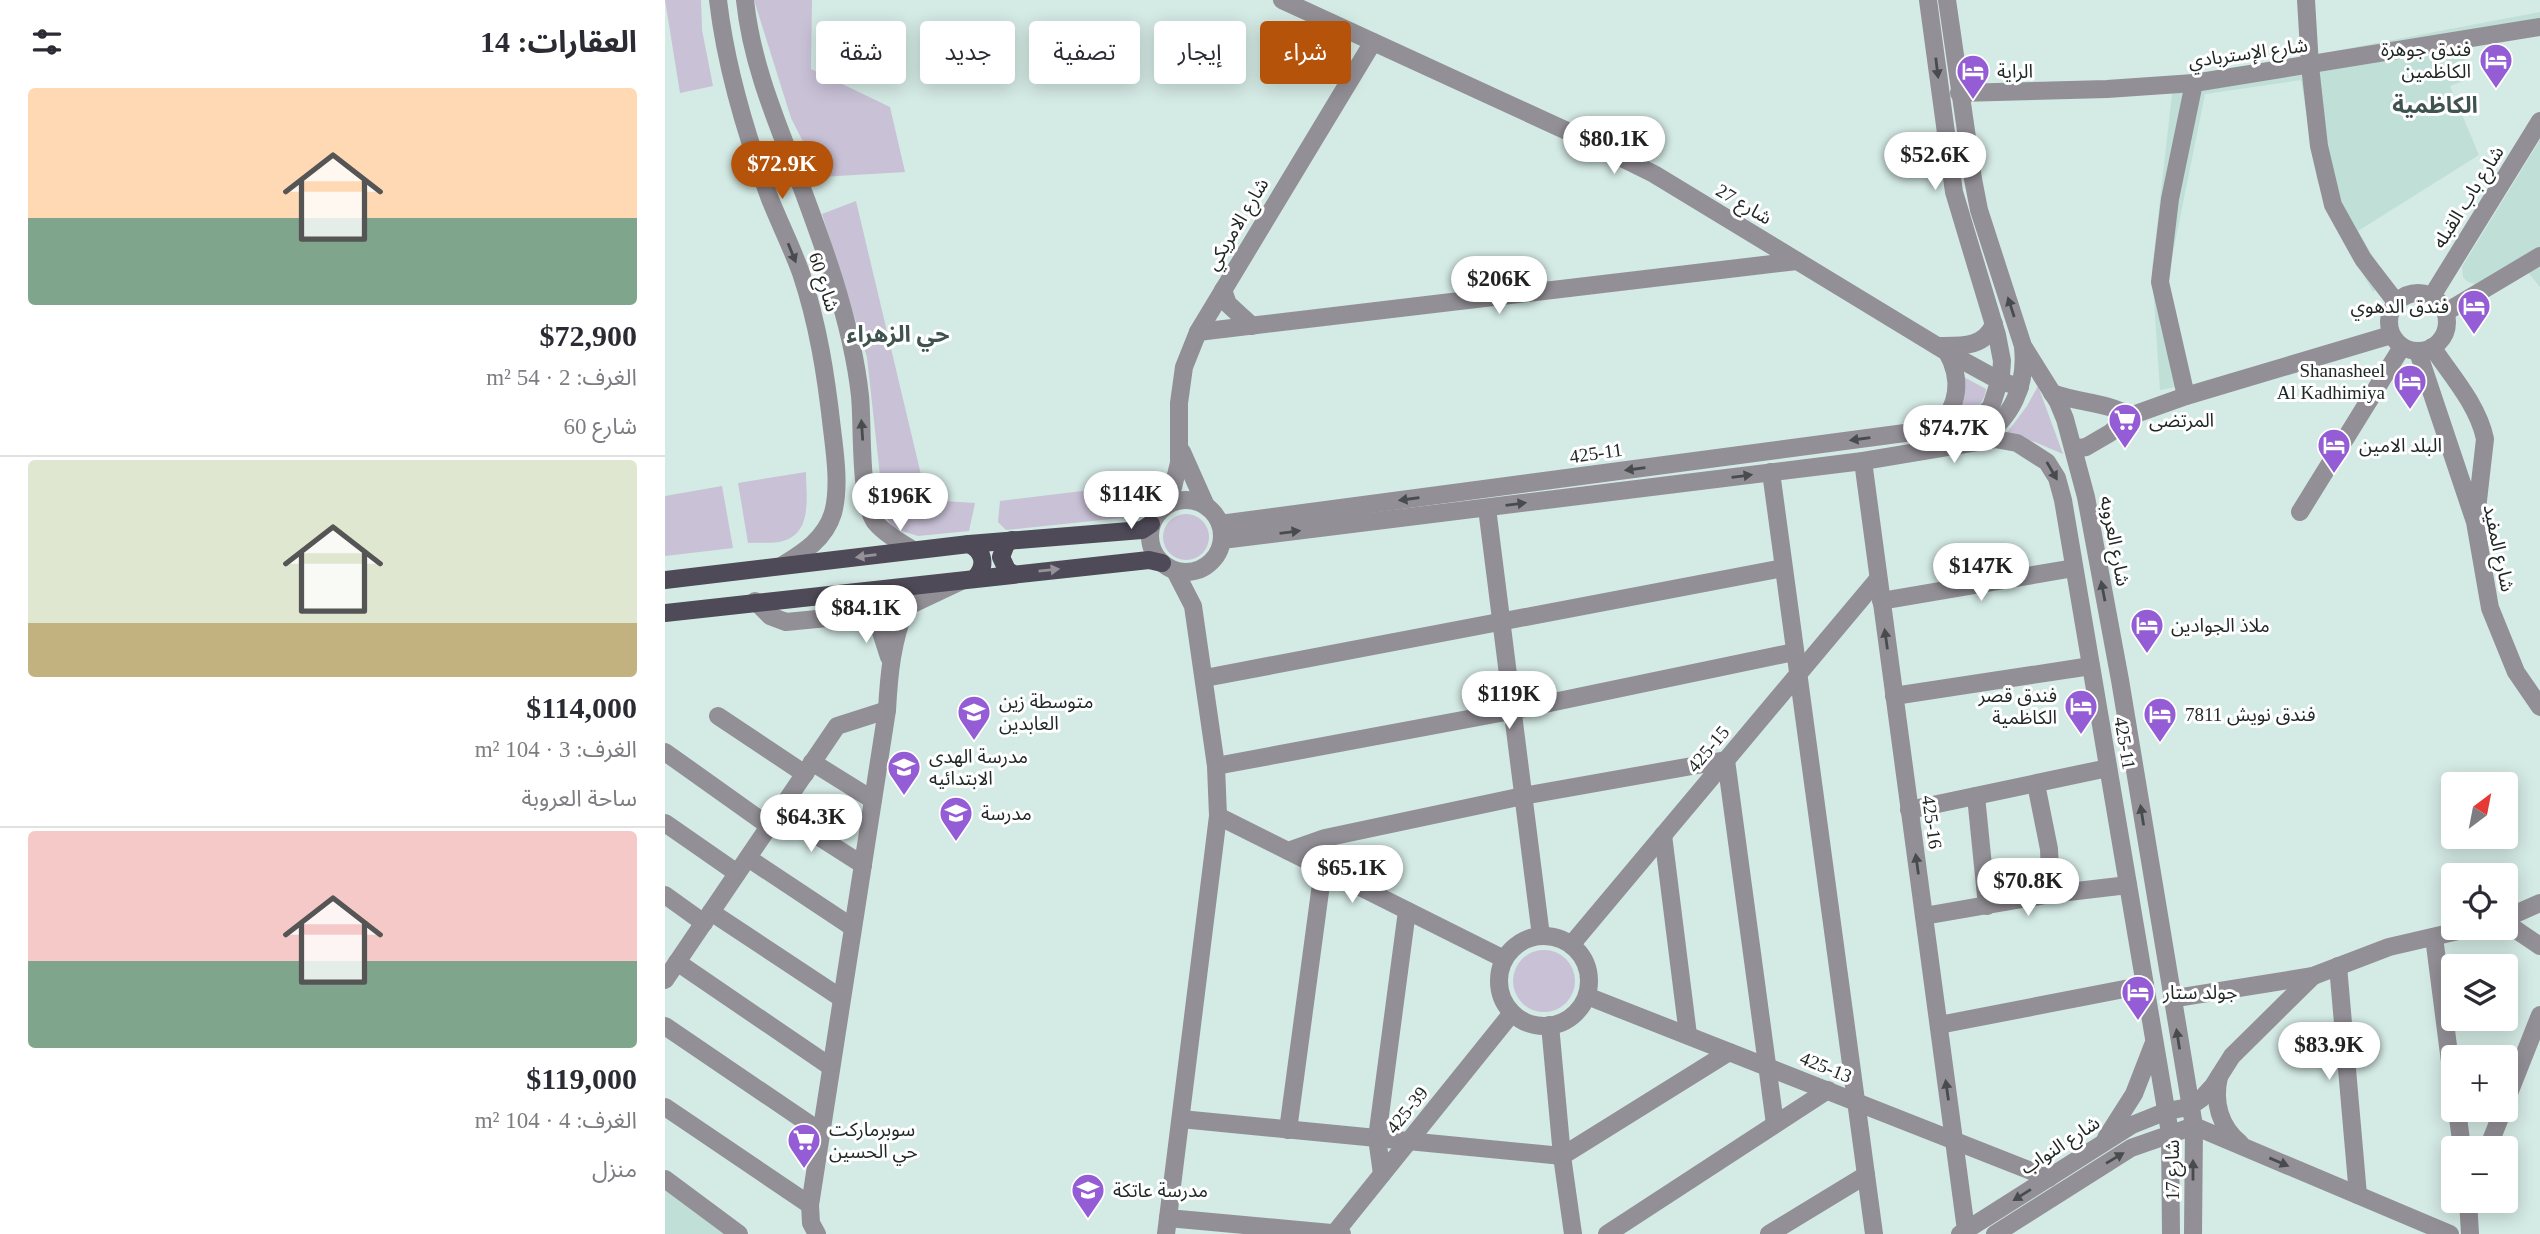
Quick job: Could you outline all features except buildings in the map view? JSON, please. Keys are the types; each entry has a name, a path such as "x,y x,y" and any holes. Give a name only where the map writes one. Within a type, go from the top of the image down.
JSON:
{"main road":[{"path":"665,580 968,544 1142,530 1151,524"},
{"path":"1012,540 1002,550 1001,557 1007,570 1013,574"},
{"path":"968,544 980,552 983,559 980,573 969,579"},
{"path":"665,612 1149,560 1168,567"},
{"path":"751,569 745,581 755,601"},
{"path":"723,573 734,580 736,586 737,593 730,604"}],"street":[{"name":"شارع 60","path":"717,0 733,82 760,169 800,272 817,329 826,376 833,437 833,514 807,551 783,565"},
{"name":"شارع 60","path":"745,0 748,30 766,95 810,212 846,324 856,367 869,509 880,527 913,550"},
{"name":"شارع 27","path":"1282,0 1654,174 1942,349 2000,381 2020,387"},
{"path":"1928,0 1954,192 1995,329 2002,361 2000,381"},
{"name":"شارع العروبه","path":"1947,0 1979,211 2021,340 2065,419 2086,497 2120,680 2189,1107"},
{"path":"2306,0 2319,146 2333,205 2363,259 2396,302"},
{"name":"شارع الإستربادي","path":"1959,93 2107,89 2194,83 2540,27"},
{"name":"شارع الامريكي","path":"1169,503 1176,483 1178,403 1184,367 1198,332 1373,42"},
{"path":"2186,396 2160,282 2170,199 2194,83"},
{"name":"شارع باب القبله","path":"2432,296 2540,121"},
{"path":"760,169 767,177 780,181 788,177 793,166"},
{"path":"780,222 784,211 791,205 798,205 810,212"},
{"path":"2446,312 2540,256"},
{"path":"1198,332 1797,261"},
{"path":"1223,290 1228,304 1252,326"},
{"path":"2074,449 2086,447 2110,433 2130,416 2186,396 2411,345 2442,339 2446,331 2446,312 2441,303 2432,296 2413,293 2396,302 2388,317 2411,345 2477,416 2485,439 2475,522"},
{"path":"1995,329 2002,340 2021,340"},
{"path":"1937,429 1950,413 1956,396 1957,377 1942,349 1975,343 1995,329"},
{"path":"2002,361 2008,351 2021,340"},
{"name":"425-11","path":"1976,441 1999,424 2008,413 2020,387 2023,374 2021,340"},
{"path":"2300,512 2411,345"},
{"name":"شارع المفيد","path":"2411,345 2428,381 2475,522 2490,608 2516,672 2540,707"},
{"name":"425-11","path":"1221,532 1937,429 1976,421 1991,407 2000,381"},
{"path":"2052,393 2120,410 2130,416"},
{"name":"425-11","path":"1221,532 1487,508 1863,461 1976,441 2007,439 2034,452 2047,462 2057,478 2063,500 2167,1111"},
{"name":"شارع الامريكي","path":"1179,442 1206,506"},
{"name":"425-16","path":"1863,461 1954,1140 1963,1232"},
{"path":"1771,472 1874,1234"},
{"path":"1193,606 1216,557 1221,532 1215,514 1206,506 1181,500 1169,503 1151,524 1151,545 1193,606 1216,766 1218,816 1168,1226 1342,1234"},
{"path":"1487,508 1541,936"},
{"path":"1168,567 1186,572 1197,571 1216,557"},
{"path":"1205,678 1783,568"},
{"path":"1881,601 2074,568"},
{"path":"755,601 770,617 786,622 869,614 906,607 969,579"},
{"name":"425-15","path":"1571,945 1878,579"},
{"path":"810,1230 810,1205 887,710 890,664 906,607"},
{"path":"869,614 884,637 890,664"},
{"path":"1216,766 1511,711 1794,652"},
{"path":"1894,696 2091,666"},
{"path":"831,1066 669,971 837,726 887,710"},
{"path":"718,716 808,768 873,800"},
{"path":"665,752 774,819 863,865"},
{"path":"1288,851 1325,838 1523,796 1726,760 1775,1124"},
{"path":"1909,810 2108,768"},
{"path":"2036,784 2049,849 2051,894"},
{"path":"1976,796 1987,906"},
{"path":"1218,816 1504,959"},
{"path":"665,823 737,873"},
{"path":"1664,835 1688,1035"},
{"path":"748,858 852,927"},
{"path":"1288,1130 1323,869"},
{"path":"1924,916 2051,894 2128,885"},
{"path":"665,895 707,917 841,998"},
{"path":"2518,913 2540,903"},
{"path":"1383,1174 1377,1138 1406,911"},
{"path":"2518,931 2540,946"},
{"path":"2176,998 2313,976 2389,947 2441,935"},
{"path":"1541,936 1557,938 1571,945 1581,955 1589,982 1587,996 1579,1010 1566,1020 1550,1026 1523,1021 1512,1013 1499,988 1499,973 1504,959 1513,947 1526,939 1541,936"},
{"path":"2434,937 2448,1045"},
{"path":"2337,966 2358,1195"},
{"path":"2189,1107 2207,1093 2232,1056 2313,976"},
{"path":"1939,1026 2145,985"},
{"name":"425-13","path":"1587,996 2049,1178"},
{"name":"425-39","path":"1334,1234 1512,1013"},
{"path":"2518,1071 2540,1015"},
{"path":"665,1026 821,1132"},
{"path":"1550,1026 1562,1156 1573,1234"},
{"path":"2103,1141 2134,1094 2154,1041"},
{"path":"1181,1119 1562,1156 1730,1052"},
{"path":"2219,1077 2217,1101 2224,1126 2247,1148"},
{"path":"1607,1234 1828,1090"},
{"path":"665,1107 810,1205"},
{"name":"شارع النواب","path":"1963,1232 2103,1141 2132,1125 2167,1111 2189,1107"},
{"name":"شارع 17","path":"2189,1107 2194,1126 2193,1234"},
{"name":"شارع 17","path":"2167,1111 2170,1133 2171,1234"},
{"path":"2194,1126 2450,1234"},
{"name":"شارع النواب","path":"1995,1234 2131,1148 2194,1126"},
{"path":"1769,1234 1866,1175"},
{"path":"665,1179 739,1234"},
{"path":"2469,1213 2470,1234"}],"shaded area":[{"path":"665,0 701,0 702,30 713,86 680,93"},
{"path":"754,0 812,0 811,69 816,71 816,84 842,84 890,107 905,172 821,177 791,118"},
{"path":"2540,12 2540,31 2460,47 2471,78 2450,86 2479,155 2358,231 2387,280 2373,292 2338,230 2317,180 2301,80 2205,94 2166,287 2191,384 2160,390 2152,270 2174,77 2208,75"},
{"path":"2540,140 2540,287 2519,261 2475,284 2468,282 2463,277 2462,267"},
{"path":"856,201 927,500 975,503 969,531 918,536 892,528 884,512 867,357 822,214"},
{"path":"1962,376 1986,389 1980,405 1956,419 1960,409"},
{"path":"2038,386 2063,454 2006,434"},
{"path":"806,472 806,512 799,530 793,537 783,541 748,543 738,483"},
{"path":"722,486 733,548 665,556 665,496"},
{"path":"1124,486 1130,517 1006,530 998,522 1000,501"},
{"path":"1186,514 1195,515 1202,521 1208,528 1208,546 1202,553 1195,559 1186,560 1177,559 1170,553 1164,546 1163,537 1164,528 1170,521 1177,515"},
{"path":"1544,950 1556,952 1566,959 1573,969 1573,993 1566,1003 1556,1010 1544,1012 1532,1010 1522,1003 1515,993 1513,981 1515,969 1522,959 1532,952"},
{"path":"665,1190 728,1234 665,1234"}],"place":[{"name":"فندق جوهرة الكاظمين","path":"2496,90"},
{"name":"الراية","path":"1973,101"},
{"name":"فندق الدهوي","path":"2474,336"},
{"name":"Shanasheel Al Kadhimiya","path":"2410,411"},
{"name":"المرتضى","path":"2125,450"},
{"name":"البلد الامين","path":"2334,475"},
{"name":"ملاذ الجوادين","path":"2147,655"},
{"name":"فندق قصر الكاظمية","path":"2081,736"},
{"name":"متوسطة زين العابدين","path":"974,742"},
{"name":"فندق نويش 7811","path":"2160,744"},
{"name":"مدرسة الهدى الابتدائيه","path":"904,797"},
{"name":"مدرسة","path":"956,843"},
{"name":"جولد ستار","path":"2138,1022"},
{"name":"سوبرماركت حي الحسين","path":"804,1170"},
{"name":"مدرسة عاتكة","path":"1088,1220"}],"district":[{"name":"الكاظمية","path":"2435,105"},
{"name":"حي الزهراء","path":"898,334"}]}
